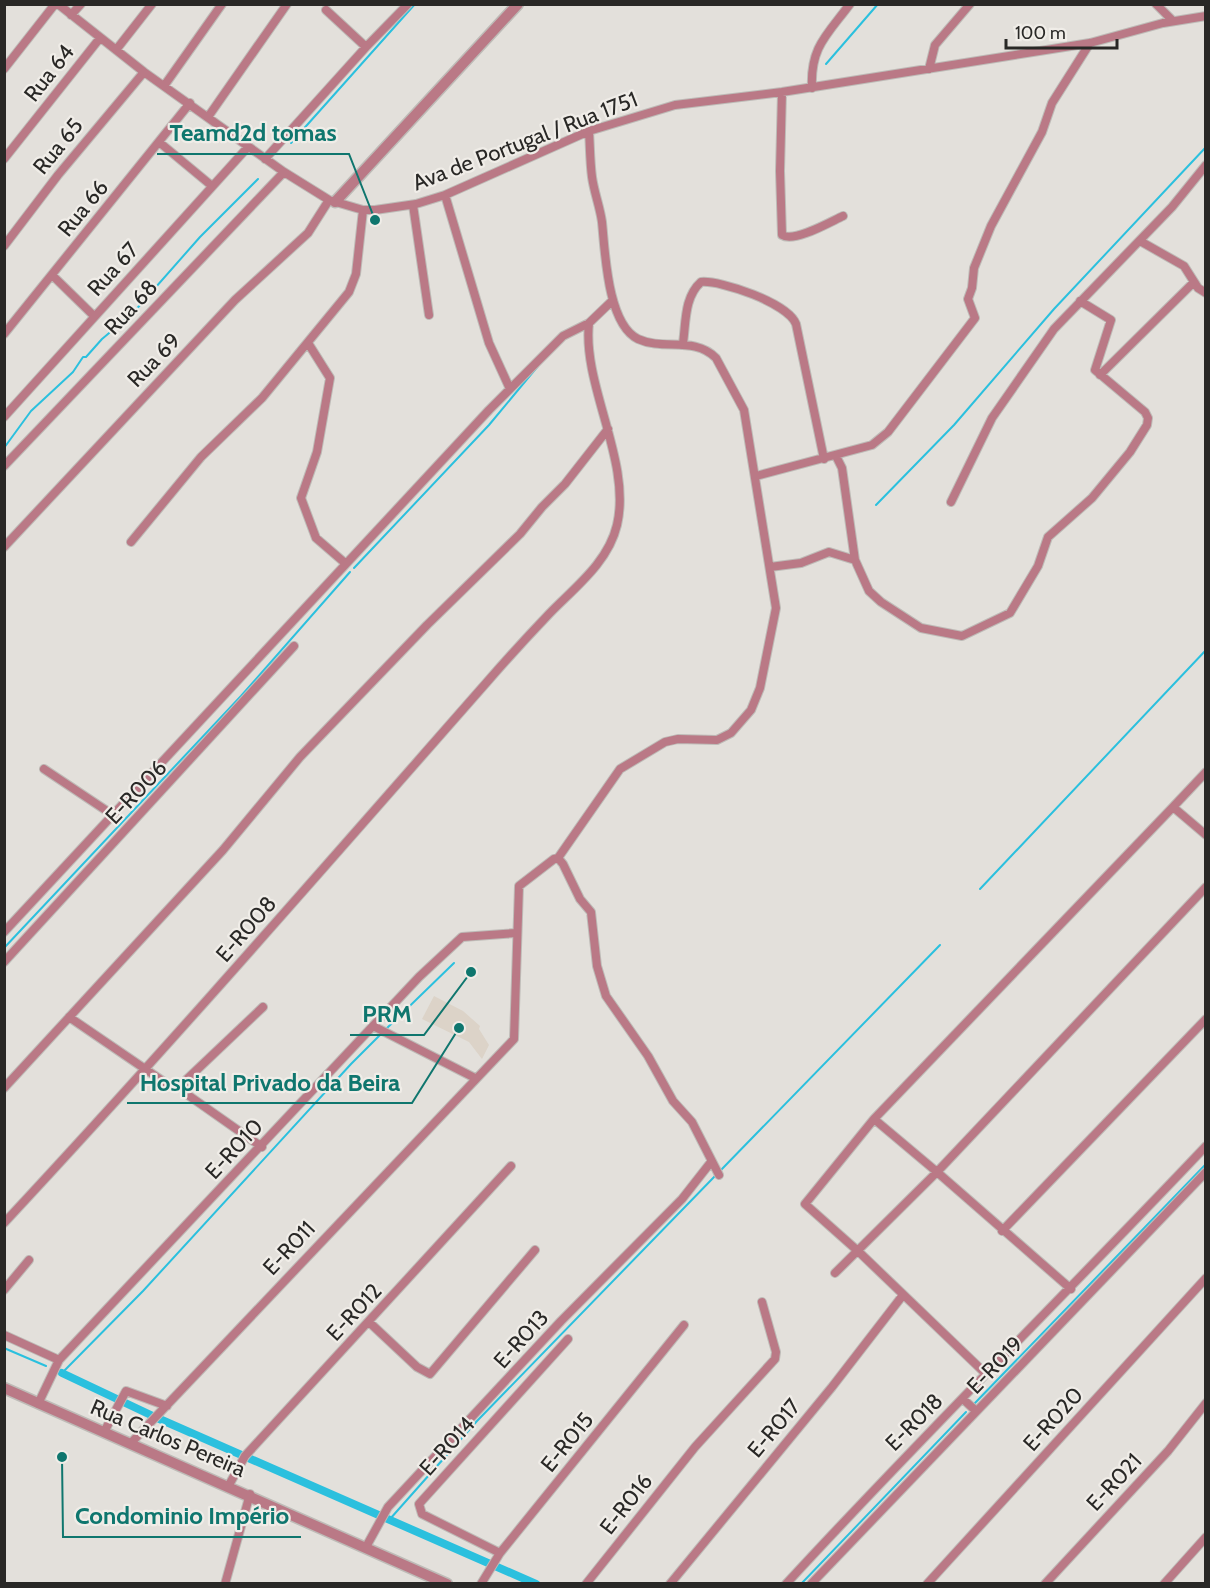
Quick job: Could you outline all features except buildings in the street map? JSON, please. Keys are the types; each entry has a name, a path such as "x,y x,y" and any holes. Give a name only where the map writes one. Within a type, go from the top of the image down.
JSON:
{"street":[{"name":"Ava de Portugal / Rua 1751","path":"56,4 144,72 284,172 332,201 363,210 413,205 445,195 588,131 675,105 812,88 1090,43 1173,21 1206,15"},
{"path":"4,69 56,4"},
{"path":"71,15 81,4"},
{"path":"116,50 152,4"},
{"path":"165,86 222,4"},
{"path":"208,117 287,4"},
{"path":"266,159 366,47 408,4"},
{"path":"332,201 518,4"},
{"path":"812,88 811,66 814,54 850,4"},
{"path":"929,69 935,45 970,4"},
{"path":"1156,4 1173,21"},
{"path":"326,10 366,47"},
{"name":"Rua 64","path":"4,159 100,38"},
{"path":"756,476 868,448 888,432 975,318 968,299 974,268 991,226 1042,132 1052,103 1090,43"},
{"name":"Rua 65","path":"4,246 58,175 144,72"},
{"path":"782,92 780,171 782,235 788,238 797,237 843,216"},
{"name":"Rua 66","path":"4,334 190,104"},
{"path":"588,131 592,176 602,222 604,260 613,300 626,327 638,339 662,344 683,343 711,352 723,369 744,410 770,567 776,619 760,688 751,710 731,733 717,740 665,742 620,769 558,858 580,899 591,912 597,966 606,996 648,1056 673,1101 692,1122 719,1175"},
{"path":"159,142 212,186"},
{"name":"Rua 67","path":"4,417 248,147"},
{"path":"951,502 992,418 1054,329 1182,196 1206,165"},
{"name":"Rua 68","path":"4,466 284,172"},
{"path":"445,195 489,343 510,389"},
{"name":"Rua 69","path":"4,547 235,300 308,233 332,201"},
{"path":"413,205 429,315"},
{"path":"131,542 201,456 262,398 354,283 363,210"},
{"path":"1140,241 1184,266 1190,271 1194,282 1206,293"},
{"path":"52,274 94,316"},
{"path":"683,343 690,299 694,288 701,282 712,282 769,300 782,307 796,324 824,459"},
{"path":"1100,375 1194,282"},
{"path":"4,932 265,654 345,563 380,530 510,389 563,336 589,323 613,300"},
{"path":"836,456 842,468 855,560 869,591 881,602 921,628 962,636 1010,613 1038,566 1048,537 1092,498 1130,452 1147,425 1148,418 1145,412 1095,370 1111,320 1080,301"},
{"name":"E-R008","path":"4,1223 146,1071 510,656 584,580 612,538 617,524 619,504 608,429 588,353 589,323"},
{"path":"308,343 330,378 316,452 301,498 316,537 345,563"},
{"path":"4,1088 223,850 300,757 427,625 520,534 565,484 608,429"},
{"path":"842,468 847,453"},
{"path":"770,567 801,562 829,552 855,560"},
{"name":"E-R006","path":"4,962 294,646"},
{"path":"44,769 113,815"},
{"path":"985,1373 859,1252 805,1204 874,1119 1206,772"},
{"path":"1173,807 1206,835"},
{"name":"E-R011","path":"130,1444 514,1039 519,886 554,858 558,858"},
{"path":"835,1273 859,1252 937,1172 1206,887"},
{"name":"E-R010","path":"38,1404 59,1360 262,1147 373,1026 462,937 516,933"},
{"path":"262,1147 185,1093 183,1086 184,1082 263,1007"},
{"path":"69,1017 170,1086 183,1086"},
{"path":"1002,1231 1206,1019"},
{"path":"373,1026 475,1078"},
{"path":"874,1119 1071,1289"},
{"name":"E-R018","path":"786,1584 852,1516 890,1470 1071,1289 1206,1146"},
{"name":"E-R013","path":"366,1547 388,1507 561,1321 682,1198 711,1162"},
{"name":"E-R012","path":"229,1485 245,1456 511,1166"},
{"name":"E-R019","path":"811,1584 1206,1172"},
{"path":"369,1322 417,1367 430,1374 535,1250"},
{"path":"4,1290 29,1260"},
{"name":"E-R020","path":"927,1584 1206,1278"},
{"name":"E-R017","path":"669,1584 832,1387 903,1295"},
{"name":"E-R016","path":"586,1584 695,1447 775,1359 776,1352 762,1302"},
{"name":"E-R015","path":"481,1584 500,1553 684,1325"},
{"path":"4,1335 59,1360"},
{"name":"E-R014","path":"500,1553 422,1514 419,1504 568,1339"},
{"name":"Rua Carlos Pereira","path":"4,1388 250,1494 447,1584"},
{"path":"104,1432 126,1391 167,1406"},
{"path":"963,1399 976,1411"},
{"name":"E-R021","path":"1045,1584 1168,1451 1206,1402"},
{"path":"225,1584 250,1494"},
{"path":"1164,1584 1206,1537"}],"shaded area":[{"path":"434,996 463,1011 480,1026 479,1029 489,1045 482,1059 469,1042 422,1019"}],"waterway":[{"path":"291,143 415,4"},
{"path":"826,64 878,4"},
{"path":"876,505 954,425 1054,309 1206,147"},
{"path":"4,448 31,411 73,372 83,357 86,357 102,339 133,313 200,237 258,179"},
{"path":"354,568 489,425 538,366"},
{"path":"4,948 241,696 350,572"},
{"path":"980,889 1206,650"},
{"path":"720,1171 940,945"},
{"path":"385,1030 454,963"},
{"path":"62,1373 143,1291 381,1034"},
{"path":"975,1403 1206,1164"},
{"path":"390,1519 477,1421 716,1175"},
{"path":"4,1348 46,1366"},
{"path":"62,1373 155,1417 536,1584"},
{"path":"801,1584 966,1412"}],"place":[{"name":"Teamd2d tomas","path":"375,220"},
{"name":"PRM","path":"471,972"},
{"name":"Hospital Privado da Beira","path":"459,1028"},
{"name":"Condominio Império","path":"62,1457"}]}
